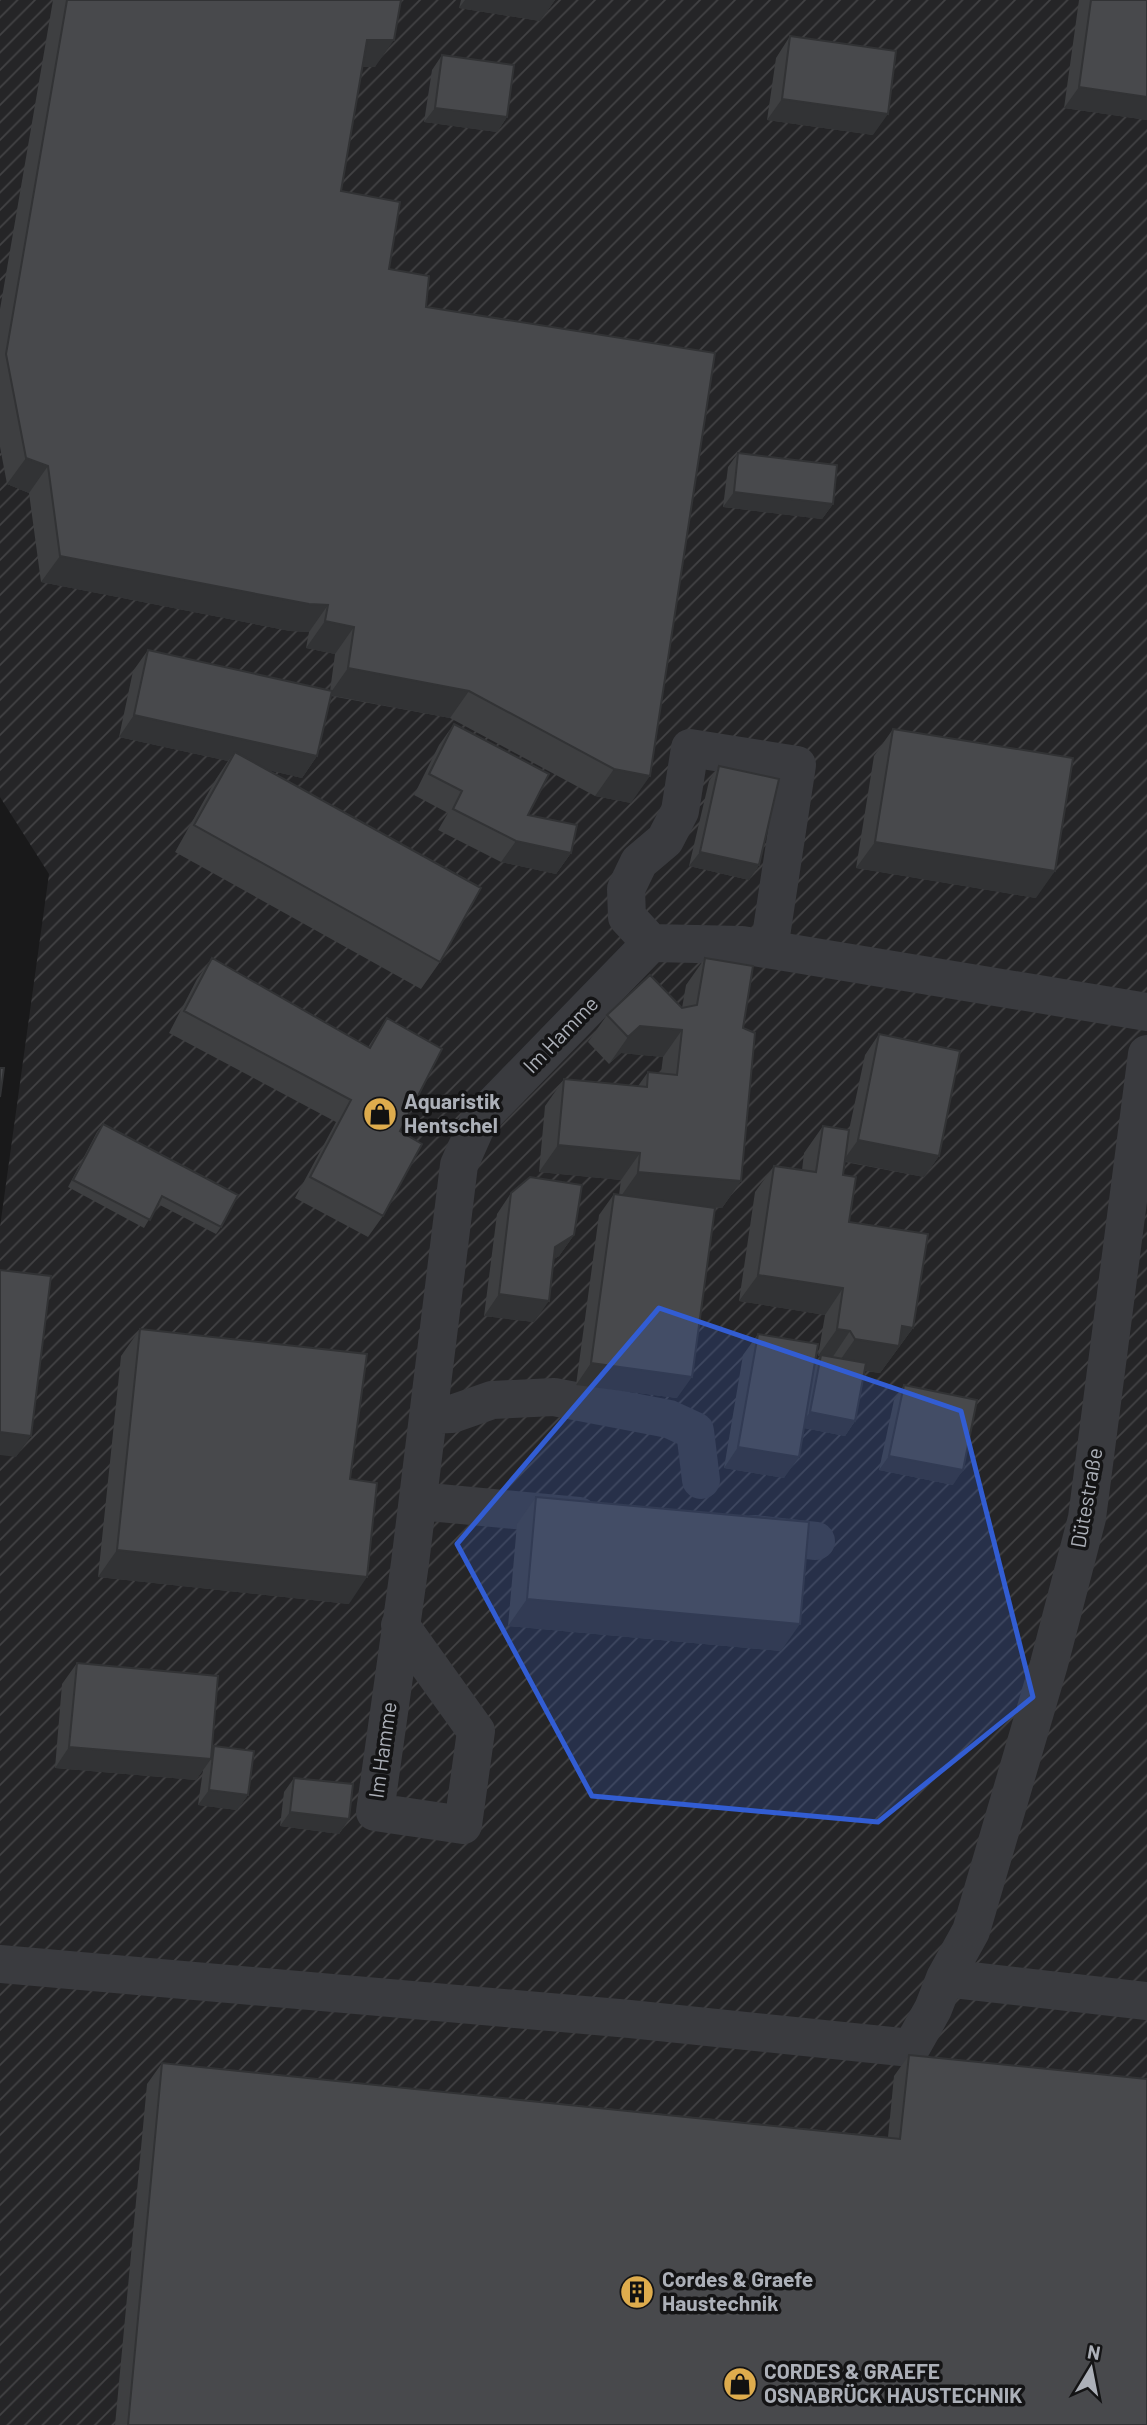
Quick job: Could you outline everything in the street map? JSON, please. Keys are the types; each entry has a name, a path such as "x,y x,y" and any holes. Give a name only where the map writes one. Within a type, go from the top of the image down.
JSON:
{"street":[{"path":"769,949 797,765 690,748 680,811 665,840 639,863 626,889 627,917 651,943 742,945 1147,1012"},
{"name":"Im Hamme","path":"400,1625 476,1731 463,1825 375,1812 400,1625 418,1501 460,1165 479,1119 651,943"},
{"name":"Dütestraße","path":"0,1964 630,2019 911,2048 971,1931 1049,1664 1087,1518 1147,1054"},
{"path":"429,1415 452,1414 492,1400 554,1397 668,1419 695,1431 701,1480"},
{"path":"418,1501 610,1519"},
{"path":"720,1530 816,1541"},
{"path":"945,1978 1147,2001"}],"highlighted area":[{"path":"659,1308 961,1411 1033,1697 878,1822 592,1796 457,1544"}],"shaded area":[{"path":"0,0 1147,0 1147,2425 0,2425 0,1227 49,874 0,797"}],"building":[{"path":"67,0 401,0 394,40 367,40 341,191 400,202 389,269 429,276 426,307 715,353 650,776 614,769 469,691 348,668 354,627 325,621 328,605 309,604 60,556 48,466 26,458 6,354"},
{"path":"1091,0 1147,0 1147,97 1079,87"},
{"path":"790,36 896,51 888,114 782,99"},
{"path":"442,55 514,65 507,117 435,108"},
{"path":"738,453 837,465 833,504 734,492"},
{"path":"148,650 332,691 317,756 134,715"},
{"path":"454,724 549,774 528,815 577,825 571,853 516,841 453,809 462,791 429,774"},
{"path":"893,729 1073,758 1055,871 875,842"},
{"path":"235,752 481,888 440,962 194,825"},
{"path":"719,766 779,779 759,865 700,852"},
{"path":"212,958 370,1048 387,1018 442,1049 400,1131 422,1144 383,1216 310,1177 351,1100 184,1011"},
{"path":"705,958 753,966 743,1028 755,1033 741,1181 638,1172 640,1153 558,1145 564,1079 647,1087 648,1072 677,1075 682,1030 640,1026 628,1037 607,1015 650,975 682,1008 697,1005"},
{"path":"879,1034 960,1051 939,1156 858,1140"},
{"path":"0,1068 4,1068 0,1097"},
{"path":"103,1124 238,1195 221,1227 162,1196 150,1220 73,1180"},
{"path":"823,1126 849,1130 843,1175 856,1177 849,1222 928,1234 913,1328 902,1326 899,1346 855,1339 850,1331 837,1329 843,1288 758,1275 774,1166 816,1172"},
{"path":"530,1177 582,1185 574,1235 555,1247 549,1301 499,1294 511,1193"},
{"path":"614,1194 715,1208 692,1377 591,1363"},
{"path":"0,1270 51,1276 31,1436 0,1432"},
{"path":"140,1329 367,1354 350,1479 377,1483 367,1577 117,1550"},
{"path":"758,1334 818,1344 799,1457 738,1447"},
{"path":"821,1355 866,1363 855,1421 810,1412"},
{"path":"904,1385 977,1400 963,1470 889,1456"},
{"path":"536,1497 809,1522 800,1624 527,1599"},
{"path":"77,1663 218,1676 211,1759 69,1747"},
{"path":"214,1746 254,1751 248,1795 209,1790"},
{"path":"294,1778 353,1784 349,1819 290,1812"},
{"name":"Cordes & Graefe Haustechnik","path":"909,2055 1147,2079 1147,2425 128,2425 162,2063 900,2139"}],"place":[{"name":"Aquaristik Hentschel","path":"380,1114"},
{"name":"Cordes & Graefe Haustechnik","path":"637,2292"},
{"name":"CORDES & GRAEFE OSNABRÜCK HAUSTECHNIK","path":"740,2384"}]}
